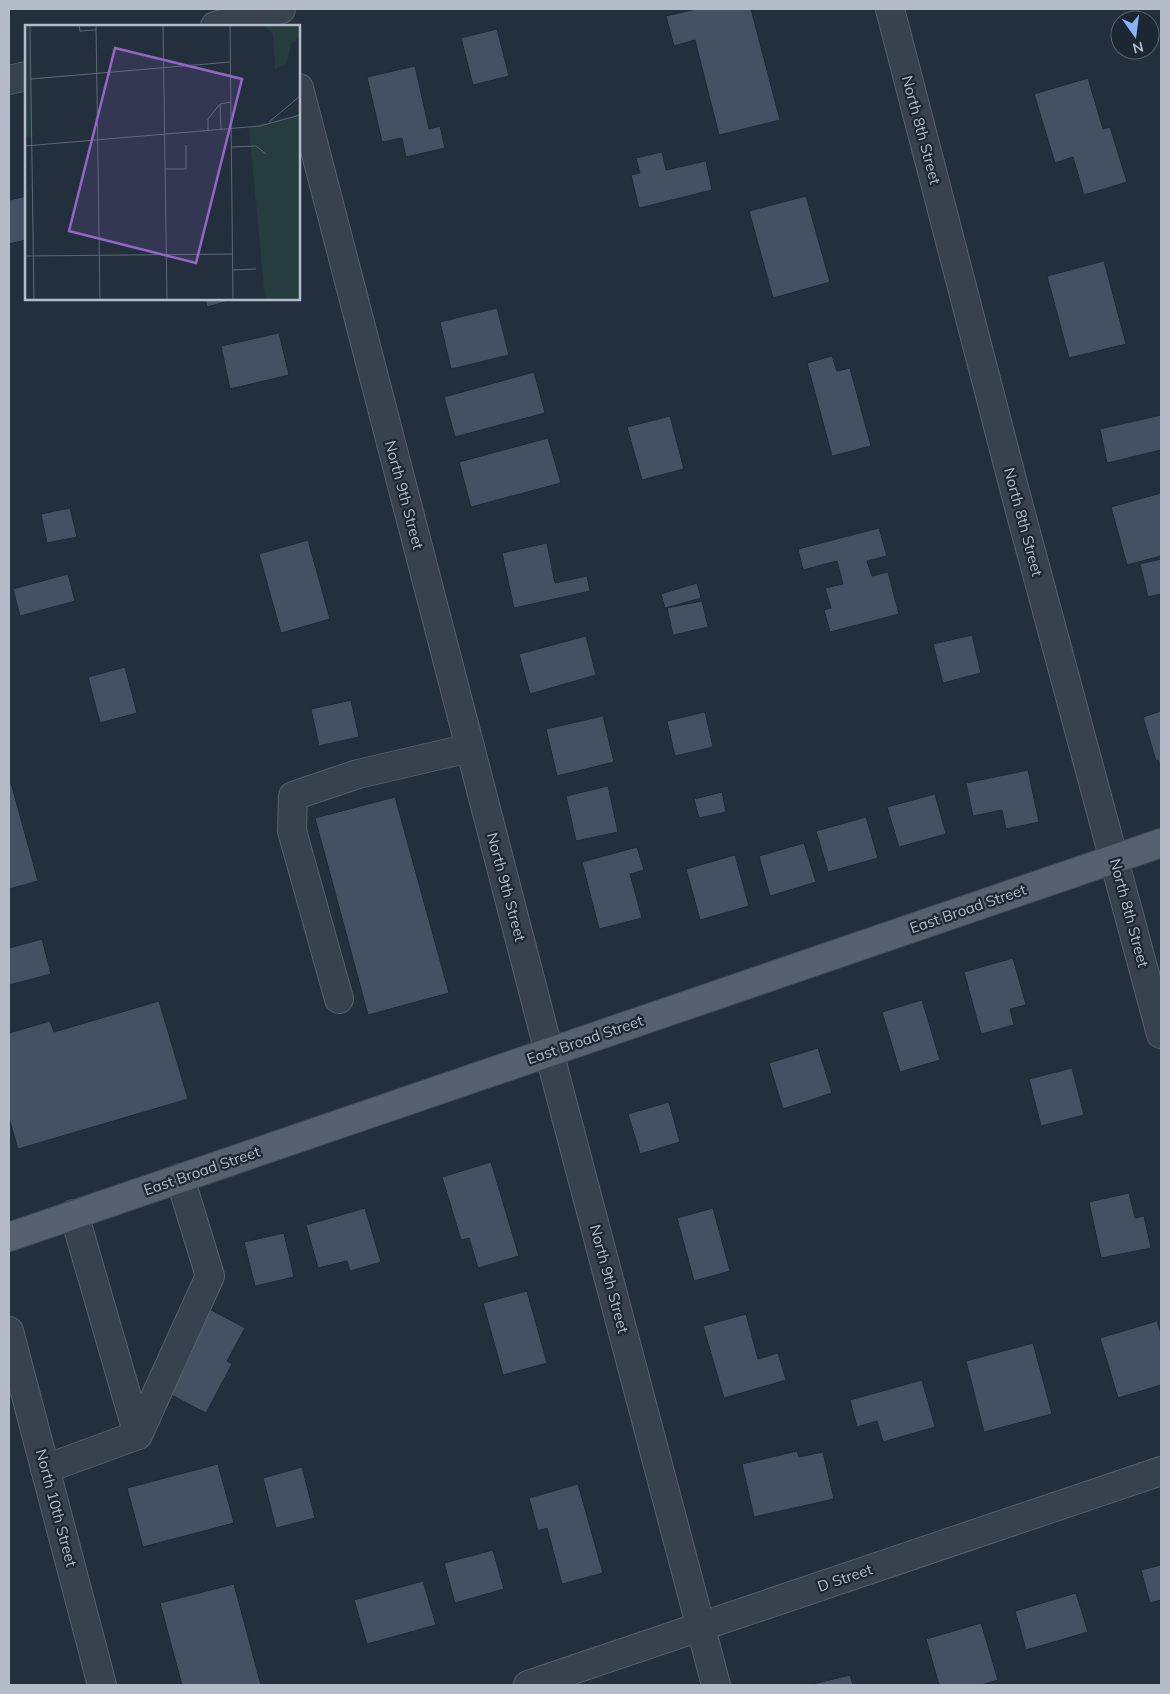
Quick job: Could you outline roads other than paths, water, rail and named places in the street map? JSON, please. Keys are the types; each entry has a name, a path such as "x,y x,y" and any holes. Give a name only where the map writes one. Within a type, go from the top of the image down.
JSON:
{"main road":[{"name":"East Broad Street","path":"9,1236 1161,843"}],"street":[{"name":"North 8th Street","path":"890,9 1019,507 1161,1034"},
{"path":"220,25 280,13"},
{"path":"9,80 25,76"},
{"name":"North 9th Street","path":"300,92 549,1052 716,1685"},
{"path":"339,999 292,831 293,796 358,774 470,748"},
{"path":"45,1469 138,1435 210,1276 180,1178"},
{"path":"74,1214 138,1435"},
{"name":"North 10th Street","path":"9,1331 102,1685"},
{"name":"D Street","path":"528,1685 1161,1471"}]}
